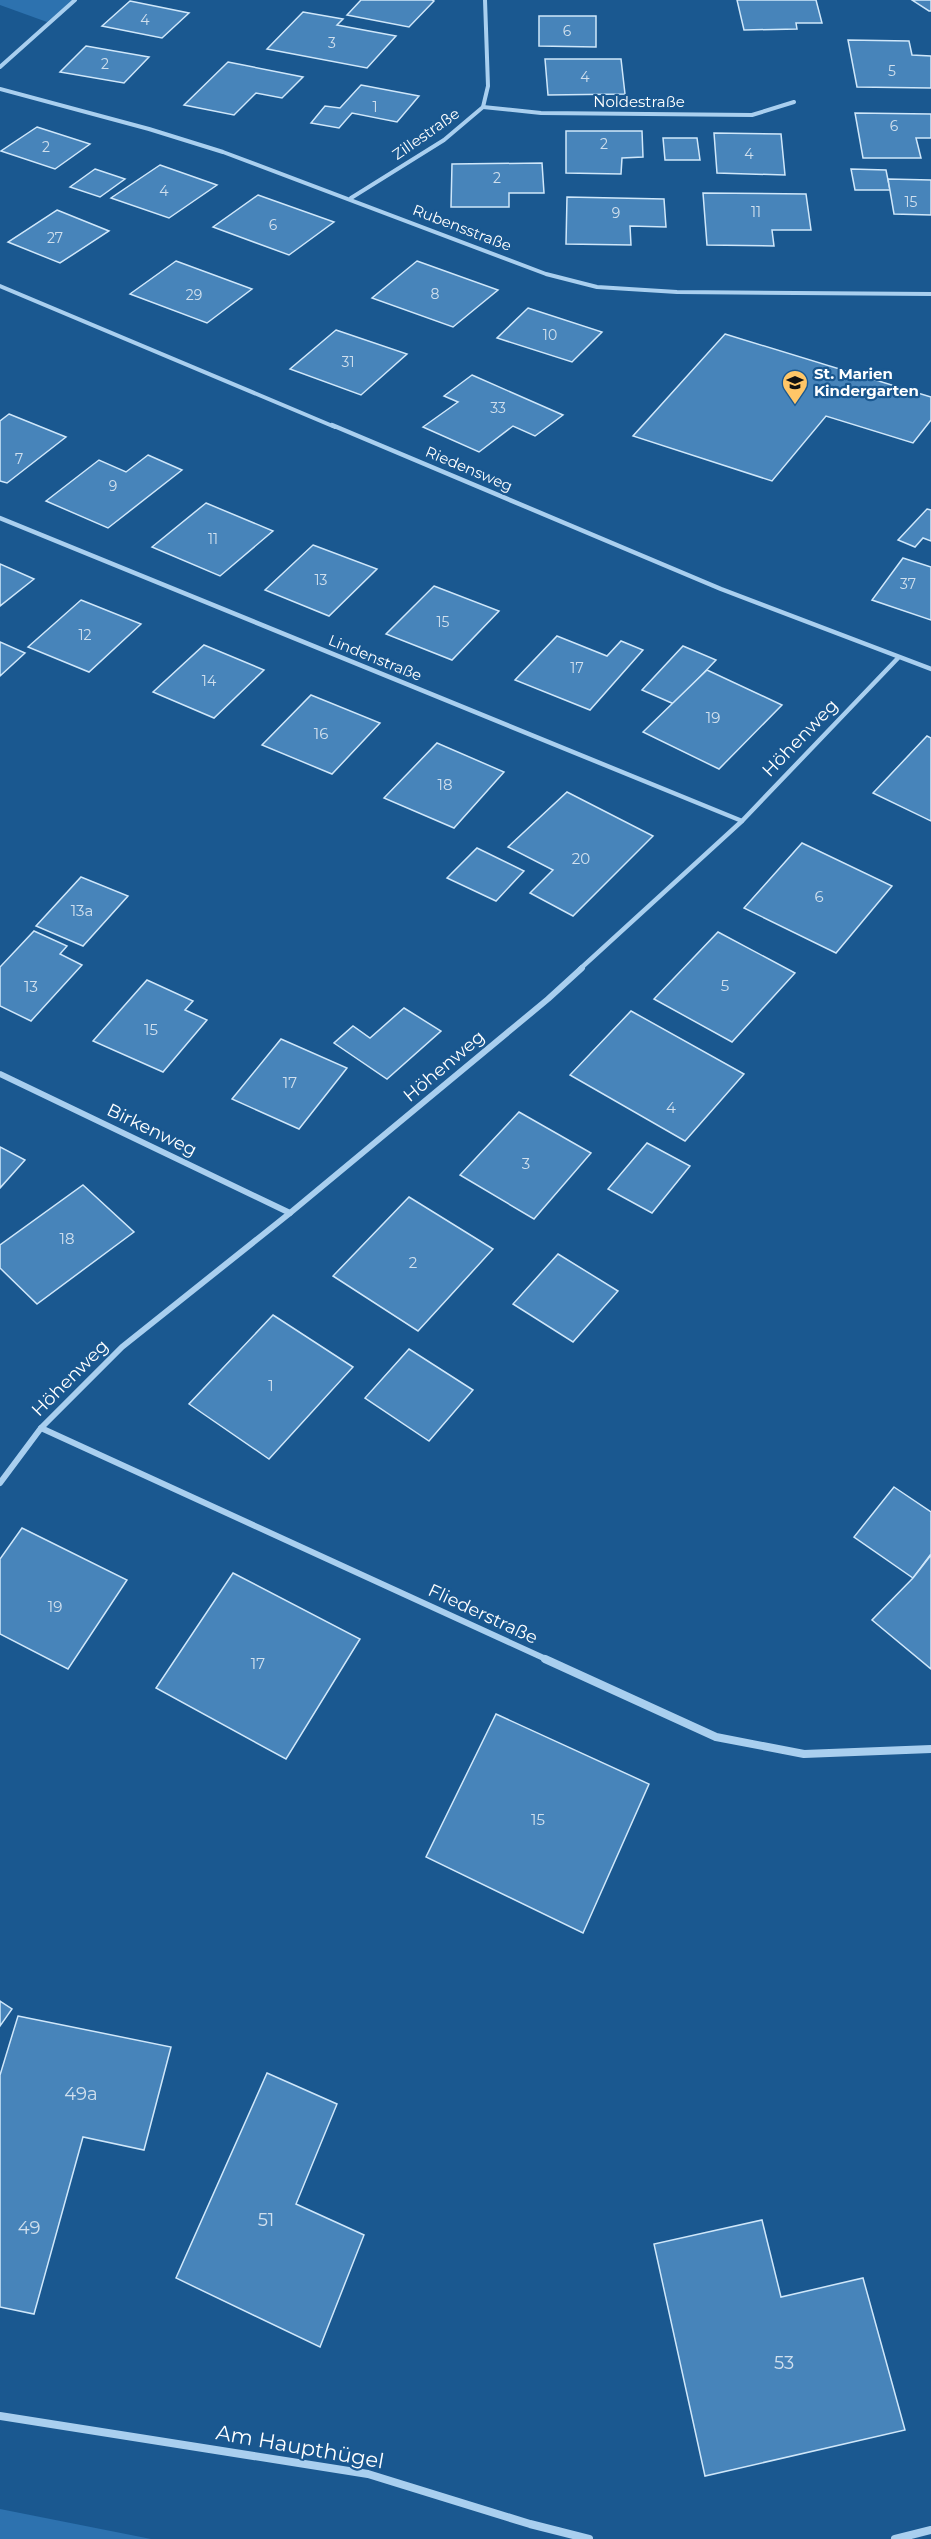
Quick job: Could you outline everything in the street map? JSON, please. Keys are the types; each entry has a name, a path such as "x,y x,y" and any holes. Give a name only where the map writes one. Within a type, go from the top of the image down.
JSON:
{"street":[{"path":"0,67 75,0"},
{"name":"Zillestraße","path":"351,198 444,140 483,107 488,86 485,0"},
{"name":"Rubensstraße","path":"0,89 192,142 351,198 546,274 597,287 676,292 931,294"},
{"name":"Noldestraße","path":"483,107 541,113 752,115 794,102"},
{"name":"Riedensweg","path":"0,286 721,589 931,669"},
{"name":"Lindenstraße","path":"0,518 742,821"},
{"name":"Höhenweg","path":"0,1483 41,1428 122,1347 290,1213 548,999 742,821 898,658"},
{"name":"Birkenweg","path":"0,1074 290,1213"},
{"name":"Fliederstraße","path":"41,1428 716,1737 804,1754 931,1749"},
{"name":"Am Haupthügel","path":"0,2416 368,2474 530,2524 589,2539"},
{"path":"895,2539 931,2530"}],"shaded area":[{"path":"0,0 73,0 47,22 0,5"},
{"path":"0,2509 151,2539 0,2539"}],"building":[{"path":"361,0 434,1 409,27 347,15"},
{"path":"737,0 816,0 822,23 796,23 797,29 744,30"},
{"path":"912,0 931,0 931,11 929,11"},
{"path":"130,1 189,13 162,38 102,26"},
{"path":"303,12 343,19 337,25 396,36 367,68 267,49"},
{"path":"539,16 596,16 596,47 539,46"},
{"path":"848,40 909,41 912,55 931,56 931,88 857,87"},
{"path":"86,46 149,57 124,83 60,72"},
{"path":"545,59 621,59 625,94 548,95"},
{"path":"228,62 303,77 282,98 256,93 234,115 184,105"},
{"path":"361,85 419,96 397,122 352,113 339,128 311,123 325,106 340,108"},
{"path":"855,113 931,114 931,138 916,138 921,158 863,158"},
{"path":"37,127 90,144 55,169 1,151"},
{"path":"566,131 642,131 643,157 622,158 621,174 566,173"},
{"path":"714,133 781,134 785,175 717,173"},
{"path":"663,138 697,138 700,160 665,160"},
{"path":"542,163 544,193 509,193 509,207 451,207 452,164"},
{"path":"160,165 217,185 169,218 111,198"},
{"path":"95,169 125,179 100,197 70,187"},
{"path":"851,169 886,170 890,190 855,190"},
{"path":"888,179 931,180 931,215 894,214"},
{"path":"703,193 806,194 811,230 772,230 774,246 707,245"},
{"path":"258,195 334,222 289,255 213,227"},
{"path":"567,197 664,199 666,227 630,226 631,245 566,244"},
{"path":"57,210 109,231 60,263 8,242"},
{"path":"176,261 252,289 207,323 130,294"},
{"path":"417,261 498,290 453,327 372,298"},
{"path":"528,308 602,332 572,362 497,338"},
{"path":"336,330 407,354 361,395 290,369"},
{"name":"St. Marien Kindergarten","path":"725,334 931,397 931,420 913,443 826,416 772,481 633,436"},
{"path":"472,375 563,415 535,436 513,426 479,452 423,427 458,402 444,396"},
{"path":"9,414 66,437 7,483 0,481 0,421"},
{"path":"148,455 182,470 108,528 46,501 99,460 126,472"},
{"path":"206,503 273,531 220,576 152,547"},
{"path":"927,509 931,510 931,541 923,538 915,547 898,540"},
{"path":"313,545 377,569 329,616 265,590"},
{"path":"903,558 931,567 931,620 872,600"},
{"path":"0,564 34,579 0,606"},
{"path":"434,586 499,611 452,660 386,634"},
{"path":"81,600 141,624 89,672 28,647"},
{"path":"557,636 607,656 621,641 643,650 590,710 515,680"},
{"path":"0,642 25,653 0,676"},
{"path":"204,645 264,670 214,718 153,692"},
{"path":"683,646 716,660 674,704 642,690"},
{"path":"707,670 782,705 719,769 643,732"},
{"path":"311,695 380,723 332,774 262,745"},
{"path":"927,736 931,738 931,821 873,793"},
{"path":"437,743 504,772 454,828 384,798"},
{"path":"567,792 653,836 573,916 530,893 553,870 508,847"},
{"path":"802,843 892,886 836,953 744,908"},
{"path":"477,848 524,871 496,901 447,878"},
{"path":"81,877 128,896 83,946 36,926"},
{"path":"34,931 67,946 60,954 82,965 31,1021 0,1006 0,967"},
{"path":"718,932 795,973 732,1042 654,999"},
{"path":"147,980 193,1001 185,1010 207,1020 163,1072 93,1041"},
{"path":"404,1008 441,1031 387,1079 334,1043 353,1026 370,1038"},
{"path":"631,1011 744,1074 685,1141 570,1075"},
{"path":"281,1039 347,1068 299,1129 232,1099"},
{"path":"519,1112 591,1153 534,1219 460,1175"},
{"path":"647,1143 690,1166 652,1213 608,1189"},
{"path":"0,1147 25,1160 0,1188"},
{"path":"83,1185 134,1232 37,1304 0,1268 0,1245"},
{"path":"409,1197 493,1249 418,1331 333,1276"},
{"path":"558,1254 618,1291 573,1342 513,1304"},
{"path":"273,1315 353,1367 269,1459 189,1404"},
{"path":"409,1349 473,1390 429,1441 365,1398"},
{"path":"894,1487 931,1512 931,1554 913,1578 854,1537"},
{"path":"22,1528 127,1580 68,1669 0,1634 0,1559"},
{"path":"931,1555 931,1669 872,1620 913,1578"},
{"path":"233,1573 360,1639 286,1759 156,1688"},
{"path":"496,1714 649,1784 583,1933 426,1857"},
{"path":"0,2001 12,2009 0,2026"},
{"path":"18,2016 171,2047 144,2150 83,2137 34,2314 0,2307 0,2075"},
{"path":"267,2073 337,2104 296,2204 364,2235 320,2347 176,2278"},
{"path":"762,2220 781,2297 863,2278 905,2430 705,2476 654,2244"}],"place":[{"name":"St. Marien Kindergarten","path":"795,406"}]}
